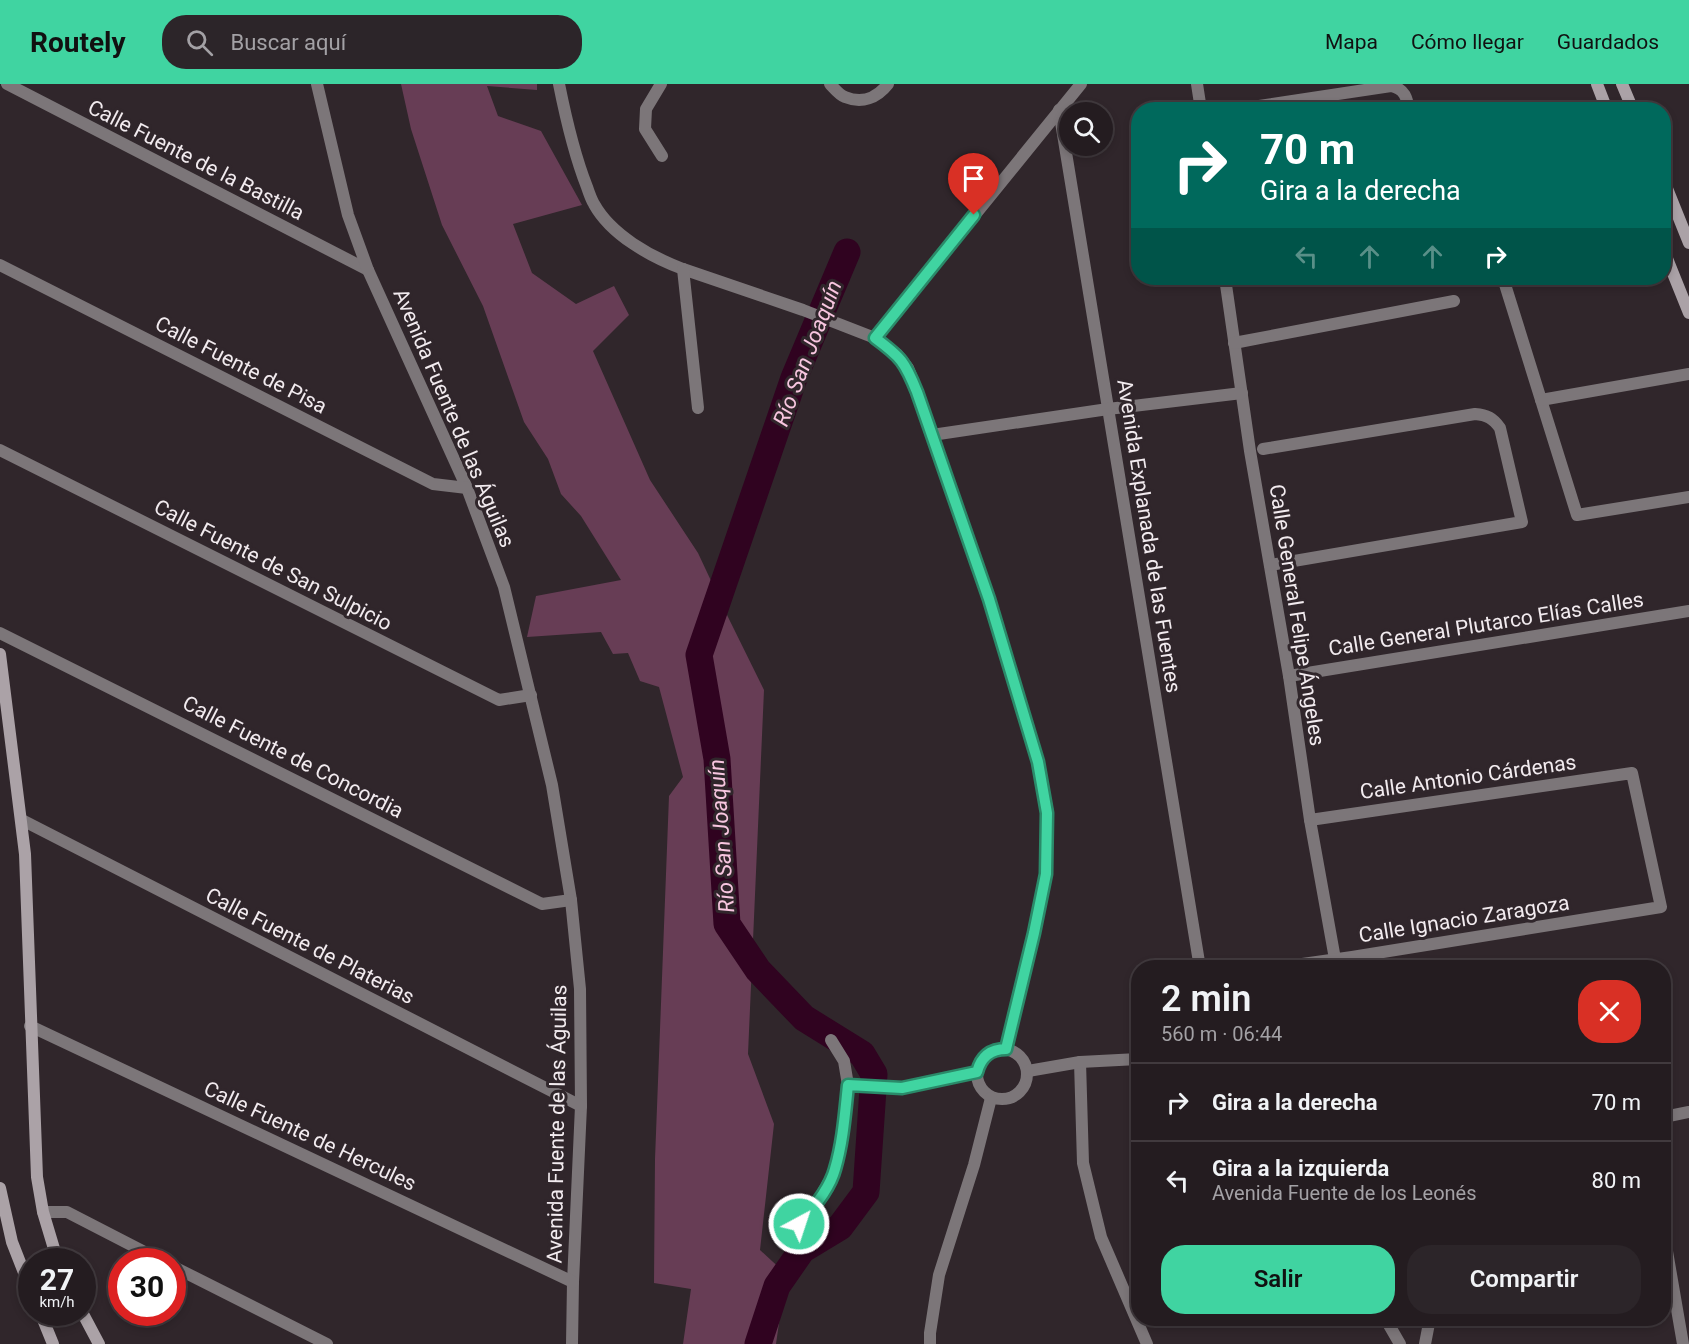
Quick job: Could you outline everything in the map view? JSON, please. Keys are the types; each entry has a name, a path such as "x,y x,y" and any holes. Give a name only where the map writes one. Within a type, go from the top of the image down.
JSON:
{"main road":[{"path":"1597,84 1604,102"},
{"path":"1623,84 1630,102"},
{"path":"1671,198 1689,243"},
{"path":"1671,268 1689,313"},
{"path":"0,654 25,854 37,1177 43,1212 54,1248"},
{"path":"0,1188 12,1242 18,1257"},
{"path":"45,1326 52,1344"},
{"path":"89,1326 99,1344"}],"street":[{"name":"Calle Fuente de la Bastilla","path":"7,84 368,270"},
{"name":"Avenida Fuente de las Águilas","path":"317,84 348,215 368,270 467,488 504,587 552,785 571,900 580,988 581,1106 572,1344"},
{"path":"559,84 582,173 594,205 612,226 638,247 682,270 803,310 875,338 897,354 908,368 992,610 1038,762 1047,813 1046,874 1006,1049"},
{"path":"661,84 646,109 645,129 662,156"},
{"path":"830,84 843,96 866,101 881,93 888,84"},
{"path":"1066,102 1082,84"},
{"path":"1197,84 1200,102"},
{"path":"1285,102 1391,86 1402,90 1408,102"},
{"path":"875,338 1059,110"},
{"name":"Avenida Explanada de las Fuentes","path":"1067,156 1199,960"},
{"name":"Calle Fuente de Pisa","path":"0,265 433,484 467,488"},
{"path":"682,270 698,408"},
{"name":"Calle General Felipe Ángeles","path":"1226,285 1250,451 1335,959"},
{"path":"1505,285 1577,515 1689,497"},
{"path":"1234,343 1454,301"},
{"path":"1541,400 1689,374"},
{"path":"932,435 1108,409 1242,393"},
{"path":"1263,449 1475,414 1483,415 1493,419 1500,428 1522,522 1270,565"},
{"name":"Calle Fuente de San Sulpicio","path":"0,450 499,700 531,695"},
{"name":"Calle General Plutarco Elías Calles","path":"1289,675 1689,611"},
{"name":"Calle Fuente de Concordia","path":"0,633 542,903 571,900"},
{"name":"Calle Antonio Cárdenas","path":"1310,820 1632,773 1660,907"},
{"name":"Calle Fuente de Platerias","path":"22,820 581,1106"},
{"name":"Calle Ignacio Zaragoza","path":"1328,960 1660,907"},
{"name":"Calle Fuente de Hercules","path":"30,1026 573,1282"},
{"path":"799,1224 814,1208 835,1171 843,1129 848,1085 844,1061 831,1040"},
{"path":"998,1049 1006,1049 1020,1056 1028,1071 1027,1082 1021,1092 1012,1098 1001,1100 991,1098 978,1082 977,1072 983,1057 998,1049"},
{"path":"1028,1071 1080,1062 1131,1059"},
{"path":"1080,1062 1083,1163 1101,1237 1131,1307"},
{"path":"848,1085 902,1088 977,1072"},
{"path":"930,1344 939,1275 974,1165 991,1098"},
{"path":"1671,1115 1689,1112"},
{"path":"43,1212 67,1212 138,1248"},
{"path":"186,1273 327,1344"},
{"path":"1671,1275 1683,1344"},
{"path":"1139,1326 1147,1344"},
{"path":"1390,1326 1400,1344"},
{"path":"1425,1344 1428,1326"}],"shaded area":[{"path":"401,84 537,84 537,90 487,86 498,116 541,131 582,205 513,224 532,273 576,304 614,286 629,315 593,351 650,480 698,553 764,690 748,1054 774,1124 760,1250 786,1274 776,1344 683,1344 691,1289 654,1283 655,1159 669,796 683,777 659,687 640,681 628,653 613,654 601,632 527,637 536,596 621,580 581,516 561,494 548,459 524,422 483,306 442,225 411,129"}],"waterway":[{"name":"Río San Joaquín","path":"758,1344 777,1286 802,1250 840,1227 866,1192 874,1074 862,1054 804,1018 758,970 727,924 717,759 699,655 794,378 847,252"}],"route":[{"path":"799,1224 814,1208 835,1171 848,1085 902,1088 977,1072 983,1057 998,1049 1006,1049 1046,874 1047,813 1038,762 989,599 908,368 897,354 875,338 974,215"}]}
